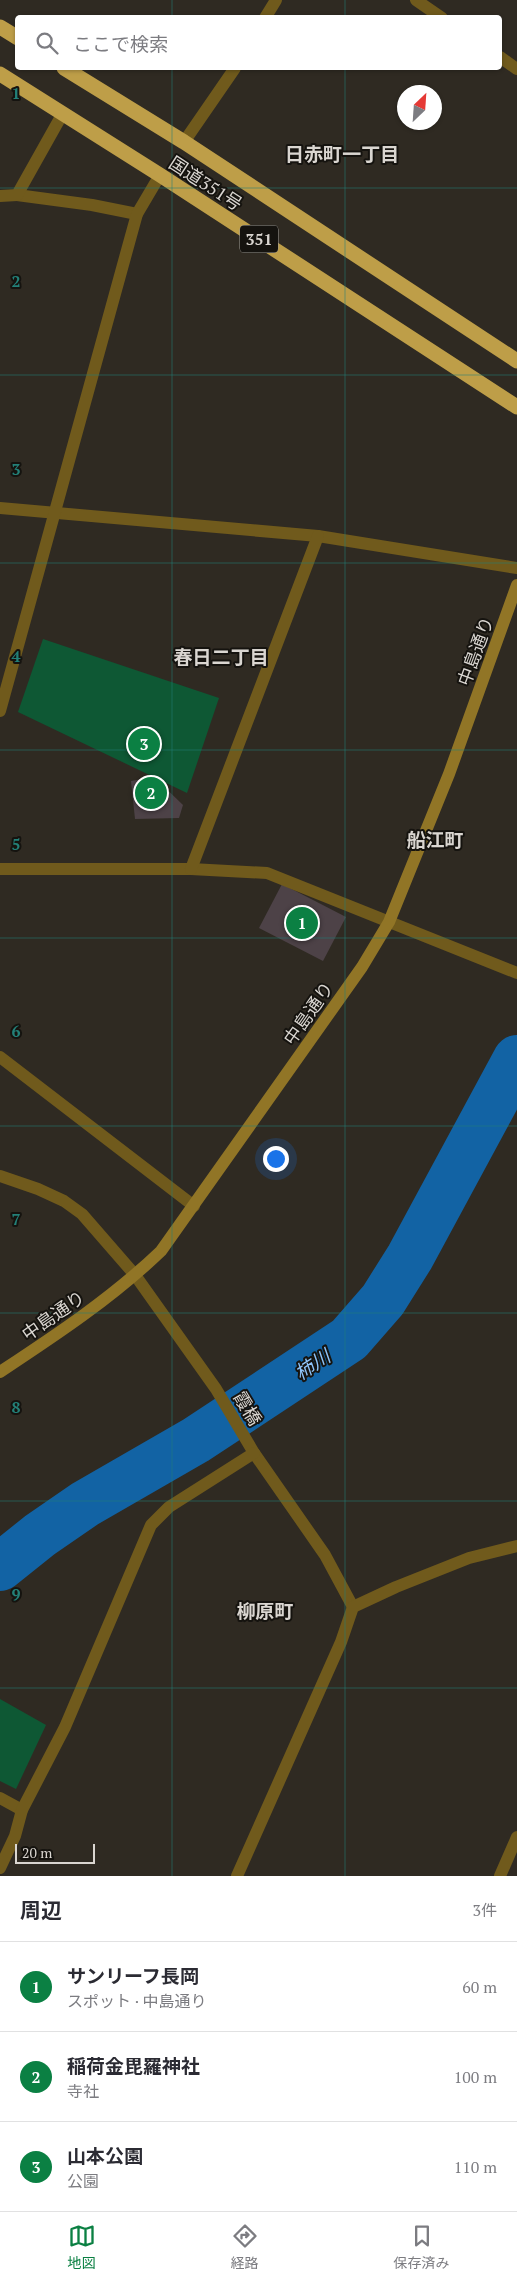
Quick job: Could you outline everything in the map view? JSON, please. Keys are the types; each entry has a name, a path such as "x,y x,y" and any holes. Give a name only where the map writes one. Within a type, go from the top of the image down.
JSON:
{"highway":[{"path":"0,28 15,36"},
{"name":"国道351号","path":"67,70 184,142 517,361"},
{"name":"国道351号","path":"0,74 160,175 517,407"}],"street":[{"path":"267,15 276,0"},
{"path":"416,0 438,15"},
{"path":"502,58 517,69"},
{"path":"184,142 234,70"},
{"path":"17,195 63,113"},
{"path":"0,711 137,214 160,175"},
{"path":"0,196 17,195 92,205 137,214"},
{"path":"0,508 318,536 517,568"},
{"path":"191,869 318,536"},
{"name":"中島通り","path":"0,1372 82,1317 135,1275 161,1251 362,967 389,922 449,774 517,585"},
{"path":"0,869 191,869 267,872 517,973"},
{"path":"0,1057 194,1206"},
{"name":"霞橋","path":"0,1176 38,1189 64,1201 82,1214 135,1275 216,1389 252,1449 325,1555 353,1606"},
{"path":"0,1868 15,1836 22,1810 65,1727 151,1525 169,1507 252,1449"},
{"path":"237,1876 340,1642 353,1606 469,1558 517,1546"},
{"path":"0,1798 22,1810"},
{"path":"500,1876 517,1837"}],"green space":[{"path":"43,639 219,698 187,793 18,712"},
{"path":"0,1699 46,1725 16,1789 0,1781"}],"building":[{"path":"154,777 183,805 179,818 135,819 131,781"},
{"path":"282,884 346,917 323,961 259,928"}],"waterway":[{"name":"柿川","path":"0,1567 40,1535 85,1504 196,1440 349,1339 383,1300 410,1257 517,1059"}],"place":[{"name":"山本公園","path":"144,744"},
{"name":"稲荷金毘羅神社","path":"151,793"},
{"name":"サンリーフ長岡","path":"302,923"}],"district":[{"name":"日赤町一丁目","path":"342,153"},
{"name":"春日二丁目","path":"221,656"},
{"name":"船江町","path":"435,839"},
{"name":"柳原町","path":"265,1610"}]}
